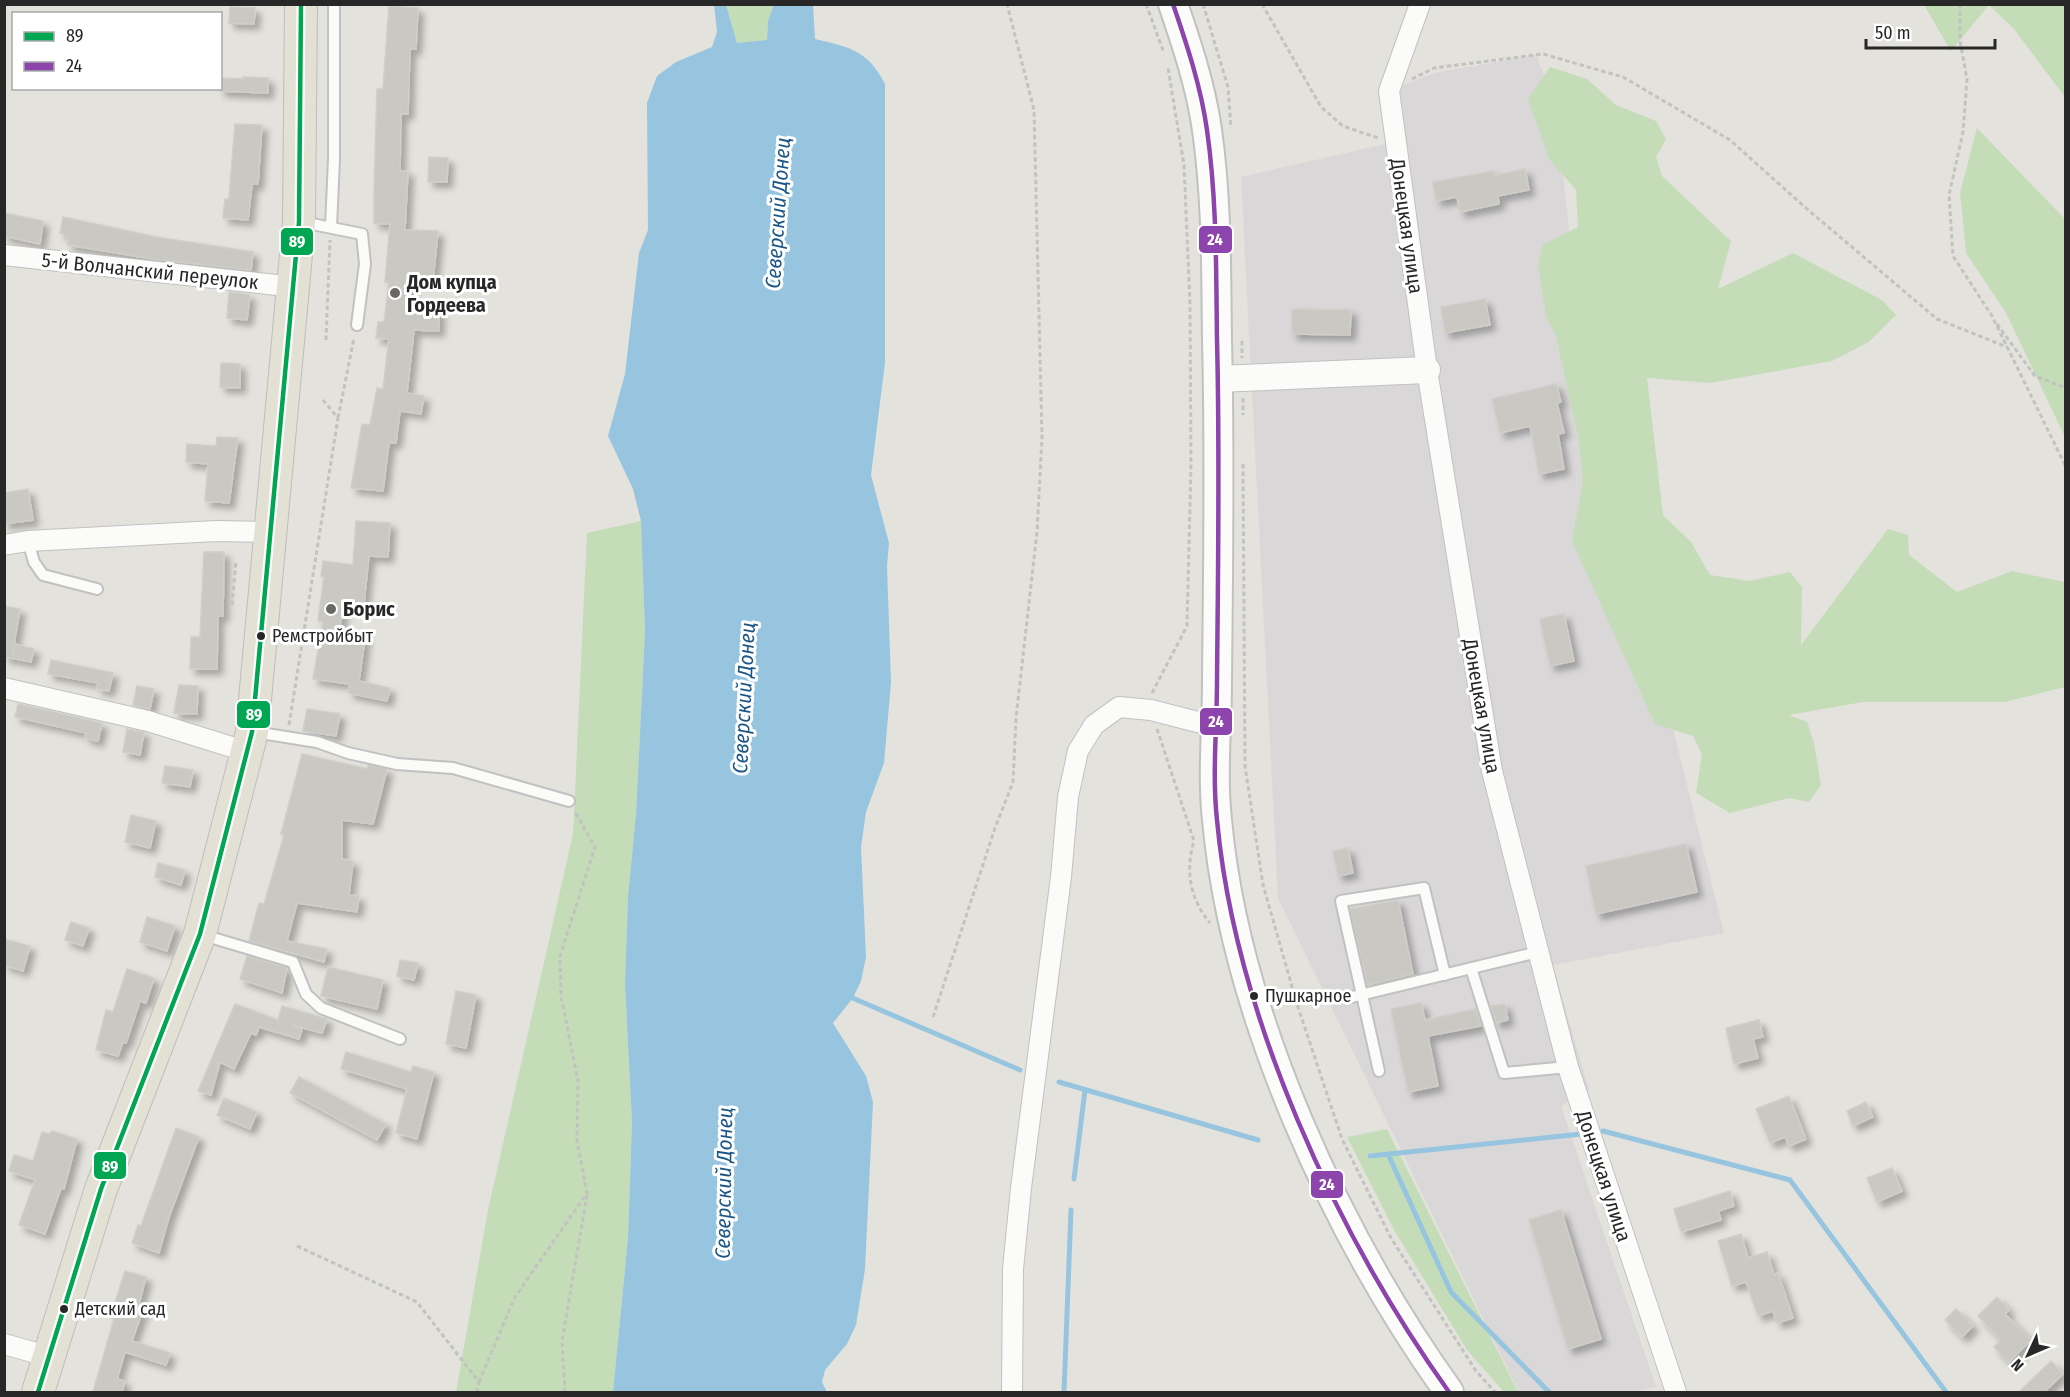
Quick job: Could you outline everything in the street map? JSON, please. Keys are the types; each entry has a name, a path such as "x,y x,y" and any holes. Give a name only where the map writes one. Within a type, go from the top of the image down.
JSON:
{"main road":[{"path":"38,1392 47,1356 101,1190 200,934 250,742 273,532 295,287 299,222 301,4"},
{"path":"1173,4 1190,52 1207,128 1230,379 1217,727 1216,817 1230,913 1269,1045 1296,1116 1356,1242 1449,1392"}],"street":[{"name":"Донецкая улица","path":"1420,4 1389,91 1427,370 1492,771 1568,1067 1676,1392"},
{"name":"5-й Волчанский переулок","path":"4,255 295,287"},
{"path":"1230,379 1427,370"},
{"path":"4,545 28,541 216,531 273,532"},
{"path":"4,688 250,742"},
{"path":"1012,1392 1013,1269 1061,877 1068,797 1078,751 1094,725 1119,707 1151,710 1217,727"},
{"path":"4,1344 47,1356"}],"lane":[{"path":"330,227 334,159 334,4"},
{"path":"299,222 362,234 365,264 357,325"},
{"path":"28,541 34,562 43,575 97,589"},
{"path":"250,742 288,736 397,764 453,768 569,801"},
{"path":"1378,1071 1356,996 1341,901 1424,888 1444,975"},
{"path":"200,934 293,962 306,994 321,1008 400,1039"},
{"path":"1356,996 1538,952"},
{"path":"1472,968 1504,1074 1568,1067"}],"path":[{"path":"933,1017 995,828 1013,782 1016,718 1037,532 1042,438 1034,110 1007,4"},
{"path":"1146,4 1164,55"},
{"path":"1262,4 1321,106 1343,126 1395,142"},
{"path":"1960,4 1960,41 1967,79 1963,132 1949,195 1953,256 2035,376 2066,388"},
{"path":"1389,91 1434,68 1543,54 1623,77 1730,140 1807,209 1937,319 2007,347"},
{"path":"1168,64 1184,165 1189,280 1191,464 1187,626 1150,696 1151,710 1194,841 1188,860 1198,908 1212,924"},
{"path":"326,340 330,227"},
{"path":"1992,316 2066,467"},
{"path":"288,736 338,418 357,325"},
{"path":"1230,379 1243,425"},
{"path":"323,400 338,418"},
{"path":"1243,460 1245,766 1263,885 1297,1004 1342,1139 1391,1238 1476,1371 1495,1392"},
{"path":"232,604 236,561"},
{"path":"565,1392 562,1341 587,1193 577,1141 578,1082 561,996 560,956 595,848 569,801"},
{"path":"1297,1004 1356,996"},
{"path":"477,1392 479,1382 515,1297 587,1193"},
{"path":"297,1246 417,1302 479,1382"}],"shaded area":[{"path":"1536,55 1556,106 1607,595 1668,709 1724,933 1553,965 1589,1090 1561,1106 1656,1387 1633,1392 1519,1392 1278,898 1241,177 1394,142 1389,91 1434,73"}],"green space":[{"path":"726,5 774,5 768,21 767,40 737,43"},
{"path":"1924,5 1989,5 1951,51"},
{"path":"1989,5 2065,5 2065,97 2013,28"},
{"path":"1550,67 1587,79 1616,105 1656,121 1666,139 1656,157 1662,176 1731,241 1718,289 1793,253 1882,300 1896,315 1869,342 1832,361 1710,383 1647,378 1663,515 1691,542 1710,575 1749,581 1790,572 1802,587 1801,645 1888,529 1908,535 1909,555 1957,592 2012,571 2065,582 2065,687 2005,702 1863,702 1789,715 1807,722 1814,743 1821,785 1809,802 1789,798 1730,813 1696,793 1702,754 1693,736 1655,724 1572,541 1583,481 1579,441 1556,336 1546,316 1538,265 1543,245 1578,227 1576,190 1549,159 1528,99"},
{"path":"1977,128 2065,219 2065,437 2006,313 1966,253 1960,193"},
{"path":"641,521 645,632 636,814 628,896 625,984 632,1122 628,1238 613,1392 456,1392 488,1210 573,834 587,533"},
{"path":"1387,1129 1518,1392 1504,1392 1467,1350 1394,1230 1347,1137"}],"water":[{"name":"Северский Донец","path":"714,5 726,5 737,43 767,40 768,21 774,5 813,5 815,39 848,48 864,57 879,73 885,84 885,362 871,475 889,543 887,566 891,682 884,763 866,812 861,847 866,957 861,981 853,998 833,1023 866,1076 873,1102 865,1269 856,1325 847,1344 825,1370 822,1382 827,1392 613,1392 628,1238 632,1122 625,984 628,896 636,814 645,632 641,521 633,489 608,436 625,374 639,253 648,230 647,103 657,76 676,62 712,47 717,32"}],"building":[{"path":"389,6 418,8 416,49 410,49 408,114 401,114 400,171 408,171 405,230 438,231 433,281 411,280 409,307 439,308 439,331 414,330 407,393 424,396 421,414 400,411 396,443 389,443 383,491 351,488 362,424 370,425 377,388 383,389 389,339 376,338 378,322 384,322 389,283 385,282 390,224 374,223 374,194 377,89 383,89"},
{"path":"230,7 255,8 254,24 229,23"},
{"path":"243,77 268,78 268,93 220,91 222,90 222,78 243,79"},
{"path":"235,124 262,125 258,184 252,184 248,220 223,218 225,199 229,199"},
{"path":"429,157 448,158 447,182 428,182"},
{"path":"1525,169 1529,190 1498,196 1499,204 1460,212 1457,197 1436,201 1433,182 1493,171 1494,176"},
{"path":"4,213 43,221 40,244 4,236"},
{"path":"63,217 156,237 253,252 251,270 153,259 68,245 68,236 60,233"},
{"path":"229,292 250,295 247,320 227,318"},
{"path":"1485,299 1490,325 1445,333 1441,307"},
{"path":"1292,309 1351,310 1350,335 1292,334"},
{"path":"221,363 240,364 240,388 220,387"},
{"path":"1556,384 1561,402 1557,403 1564,433 1558,434 1564,469 1539,474 1530,426 1500,433 1492,399"},
{"path":"217,437 238,438 229,503 205,501 208,464 186,462 187,444 216,446"},
{"path":"28,489 33,520 4,524 4,493"},
{"path":"356,521 390,523 388,557 369,556 364,603 344,602 339,634 365,638 359,681 390,688 387,701 348,693 350,684 313,679 323,622 318,621 324,577 321,576 323,561 353,565"},
{"path":"204,552 224,552 223,616 218,616 217,669 190,669 191,637 200,637"},
{"path":"4,606 20,609 12,657 15,644 34,649 31,662 4,657"},
{"path":"1564,614 1574,661 1550,666 1540,619"},
{"path":"51,660 113,673 109,691 97,689 98,683 48,674"},
{"path":"179,685 198,686 197,714 174,713"},
{"path":"137,686 154,689 150,709 133,705"},
{"path":"18,704 102,723 98,741 85,738 86,733 15,717"},
{"path":"307,709 340,714 336,736 303,731"},
{"path":"127,729 144,732 140,755 123,752"},
{"path":"302,754 368,769 368,765 387,769 373,824 342,820 342,859 353,861 349,895 359,896 357,912 297,903 287,941 327,949 324,962 249,941 259,903 264,904 284,835 281,834"},
{"path":"165,766 193,770 190,787 162,783"},
{"path":"131,815 156,821 150,848 125,842"},
{"path":"1686,844 1697,892 1596,914 1586,866"},
{"path":"1348,848 1353,873 1338,876 1333,851"},
{"path":"158,863 185,870 181,885 155,877"},
{"path":"1398,900 1413,974 1367,985 1350,909"},
{"path":"147,917 175,926 167,951 140,942"},
{"path":"71,922 89,928 83,946 65,940"},
{"path":"4,939 30,946 23,971 4,965"},
{"path":"247,956 287,968 282,993 240,979"},
{"path":"400,960 418,963 414,980 397,976"},
{"path":"328,967 383,980 377,1009 321,996"},
{"path":"127,969 154,978 146,1003 140,1001 126,1043 123,1042 118,1056 96,1050 106,1010 113,1012"},
{"path":"456,991 476,995 466,1048 446,1044"},
{"path":"1421,1003 1425,1020 1476,1009 1481,1026 1428,1036 1438,1086 1408,1092 1391,1009"},
{"path":"235,1004 278,1020 282,1006 327,1019 322,1033 292,1025 302,1029 299,1039 259,1027 256,1035 251,1033 234,1069 220,1062 211,1095 198,1091"},
{"path":"1505,1004 1508,1020 1496,1023 1491,1006"},
{"path":"1759,1020 1763,1037 1753,1039 1758,1058 1734,1064 1726,1028"},
{"path":"346,1052 411,1072 413,1066 434,1072 417,1139 396,1133 407,1089 341,1069"},
{"path":"299,1077 386,1124 377,1140 290,1093"},
{"path":"1789,1096 1806,1139 1789,1146 1785,1137 1770,1143 1756,1109"},
{"path":"224,1098 257,1112 250,1129 217,1115"},
{"path":"1866,1102 1873,1117 1853,1126 1847,1111"},
{"path":"176,1128 199,1137 169,1217 159,1253 132,1243 138,1225 141,1226"},
{"path":"52,1131 77,1139 64,1189 61,1188 45,1234 19,1225 35,1180 9,1171 14,1155 33,1161 42,1132 49,1134"},
{"path":"1892,1168 1902,1191 1877,1202 1867,1178"},
{"path":"1730,1191 1734,1206 1718,1211 1721,1220 1681,1232 1674,1209"},
{"path":"1561,1210 1601,1339 1568,1349 1529,1220"},
{"path":"1741,1234 1748,1258 1767,1252 1774,1275 1778,1273 1793,1318 1777,1323 1773,1311 1758,1316 1746,1282 1732,1286 1718,1241"},
{"path":"125,1271 146,1277 138,1308 143,1310 132,1341 170,1353 166,1365 125,1352 117,1379 125,1381 122,1392 93,1392 114,1319 110,1318"},
{"path":"1997,1297 2009,1310 2005,1314 2031,1340 2009,1362 1994,1347 2001,1340 1978,1316"},
{"path":"1956,1309 1973,1326 1962,1337 1945,1320"},
{"path":"2051,1361 2063,1374 2044,1392 2019,1392"}],"waterway":[{"path":"848,996 1020,1070"},
{"path":"1059,1082 1258,1140"},
{"path":"1074,1179 1085,1090"},
{"path":"1603,1131 1790,1180 1946,1392"},
{"path":"1370,1156 1581,1134"},
{"path":"1388,1154 1451,1292 1549,1392"},
{"path":"1064,1392 1071,1210"}],"transit line":[{"name":"89","path":"38,1392 101,1189 200,934 252,732 299,222 301,4"},
{"name":"24","path":"1173,4 1201,98 1210,156 1214,209 1219,468 1215,786 1217,820 1228,894 1245,969 1269,1045 1297,1120 1331,1193 1368,1263 1407,1330 1449,1392"}],"place":[{"name":"Дом купца Гордеева","path":"395,293"},
{"name":"Борис","path":"331,609"},
{"name":"Ремстройбыт","path":"261,636"},
{"name":"Пушкарное","path":"1254,996"},
{"name":"Детский сад","path":"64,1309"}]}
